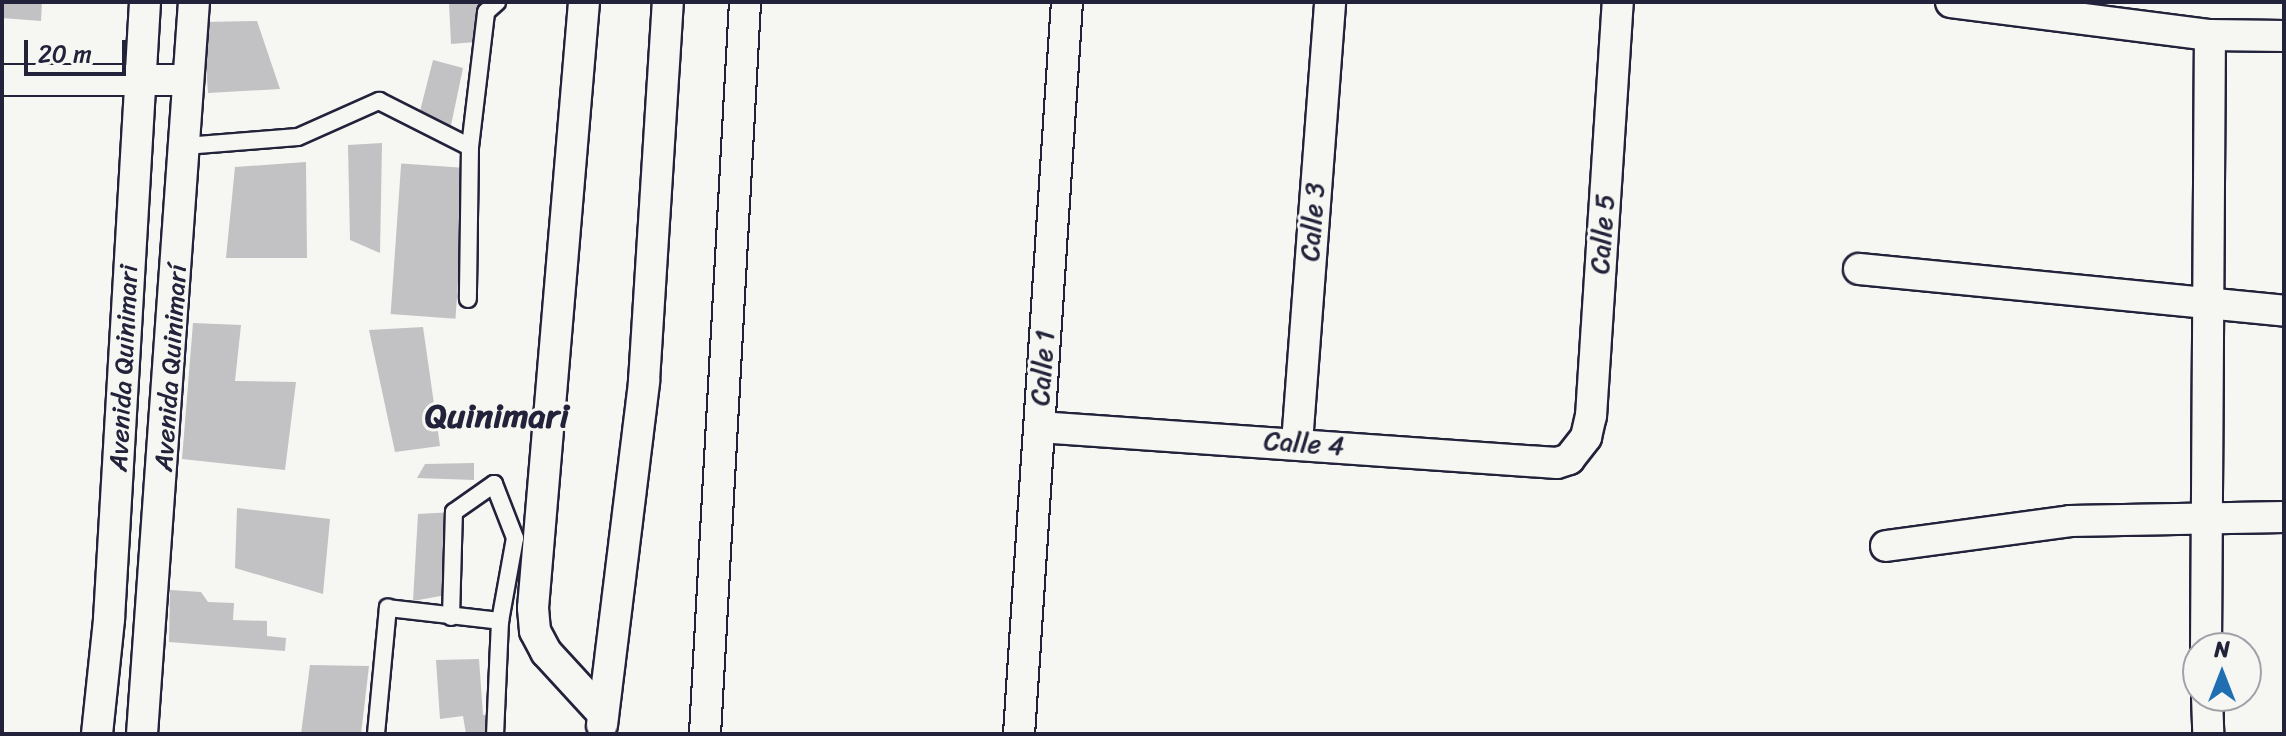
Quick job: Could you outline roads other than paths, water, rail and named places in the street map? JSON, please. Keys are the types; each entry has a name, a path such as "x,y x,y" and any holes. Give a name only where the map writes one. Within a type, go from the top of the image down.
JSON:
{"street":[{"name":"Avenida Quinimari","path":"97,734 109,619 145,2"},
{"name":"Avenida Quinimarí","path":"142,734 194,2"},
{"path":"584,2 533,608 535,631 546,652 602,724"},
{"path":"602,724 644,381 668,2"},
{"path":"705,734 745,2"},
{"name":"Calle 1","path":"1019,734 1067,2"},
{"name":"Calle 3","path":"1297,443 1330,2"},
{"name":"Calle 5","path":"1569,459 1586,437 1591,416 1618,2"},
{"path":"1951,2 2210,35 2284,36"},
{"path":"2206,632 2204,304 2210,35"},
{"path":"2,80 188,80"},
{"path":"1859,269 2284,311"},
{"name":"Calle 4","path":"1039,427 1557,463 1569,459"},
{"path":"1886,546 2070,521 2204,514 2284,517"},
{"path":"2207,712 2208,734"}],"lane":[{"path":"468,299 470,147 486,12 497,2"},
{"path":"185,146 298,137 379,101 470,147"},
{"path":"451,617 454,512 494,484 515,538 500,621 495,734"},
{"path":"376,734 388,608 500,621"}],"district":[{"name":"Quinimari","path":"497,417"}]}
